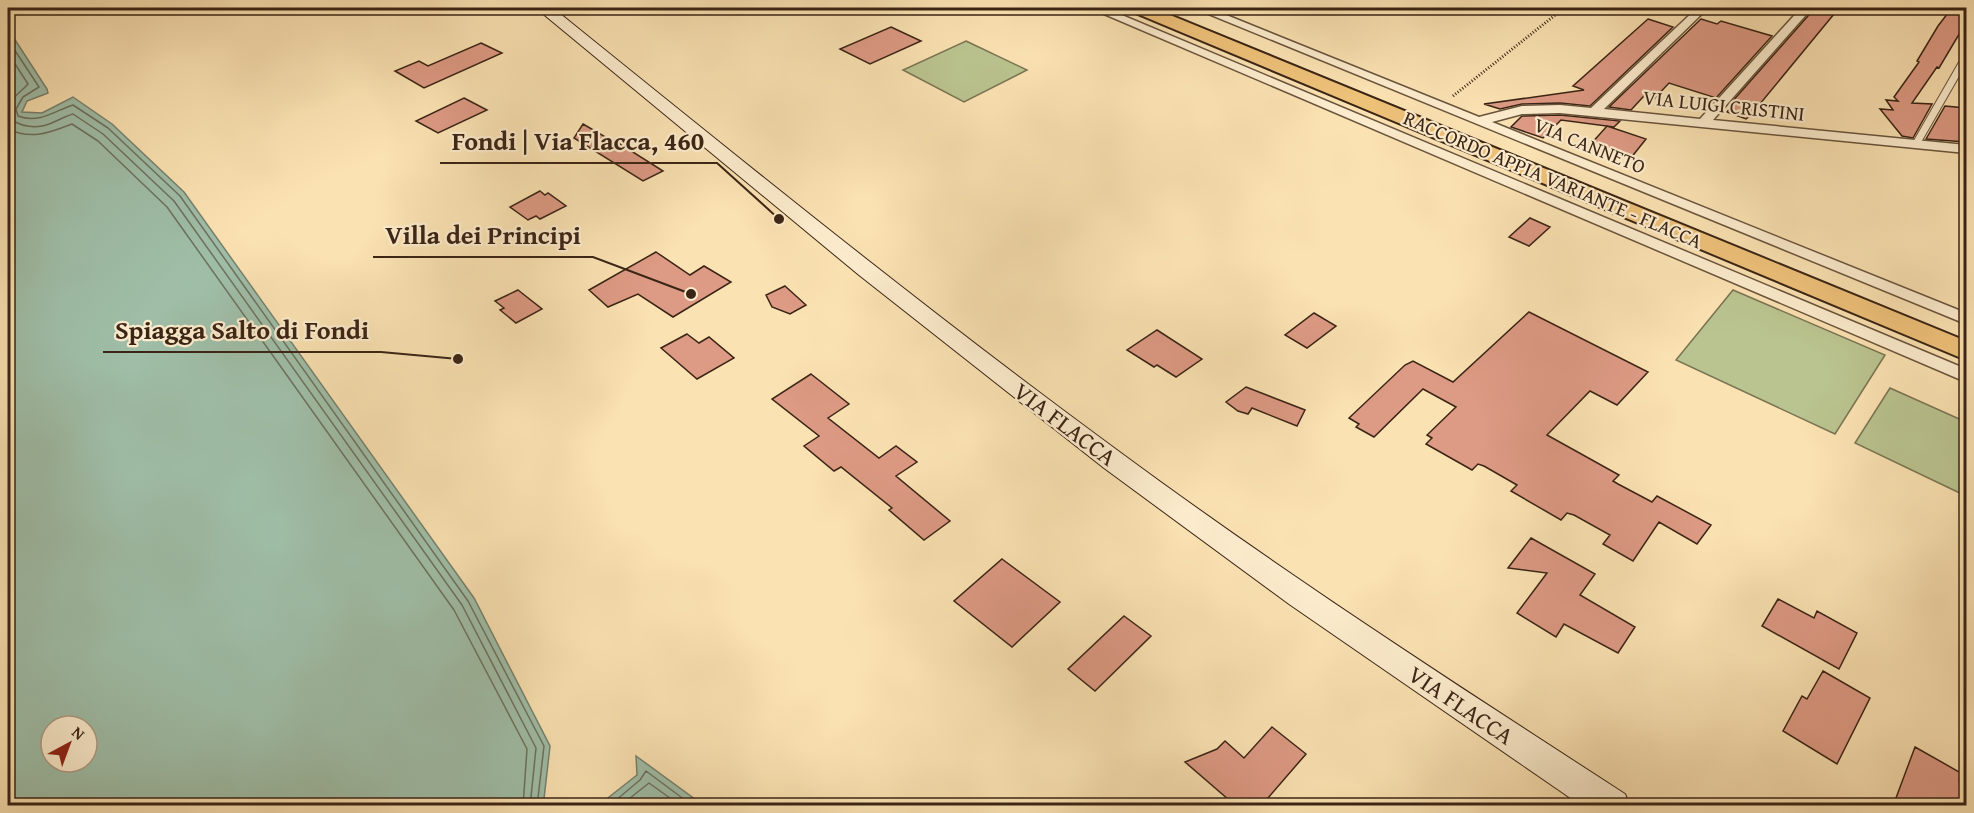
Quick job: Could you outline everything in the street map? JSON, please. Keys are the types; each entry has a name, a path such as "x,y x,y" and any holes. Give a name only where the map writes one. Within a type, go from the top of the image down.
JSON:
{"main road":[{"name":"VIA FLACCA","path":"544,8 869,271 1161,496 1335,621 1612,806"},
{"name":"RACCORDO APPIA VARIANTE - FLACCA","path":"1139,8 1966,351"}],"street":[{"path":"1096,8 1966,376"},
{"name":"VIA CANNETO","path":"1200,8 1966,319"},
{"path":"1594,112 1703,8"},
{"path":"1704,122 1807,8"},
{"name":"VIA LUIGI CRISTINI","path":"1478,121 1534,109 1594,112 1966,149"}],"lane":[{"path":"1916,144 1966,57"}],"path":[{"path":"1441,106 1564,8"}],"green space":[{"path":"966,41 1027,70 964,102 903,70"},
{"path":"1733,290 1885,355 1835,434 1676,360"},
{"path":"1890,388 1966,422 1966,496 1855,443"}],"water":[{"path":"8,29 48,93 27,101 22,112 42,113 73,97 112,124 184,192 474,598 550,746 544,799 575,805 8,805"},
{"path":"636,756 703,805 599,805 637,775"}],"building":[{"path":"1815,8 1839,8 1750,116 1746,119 1727,112 1734,104 1731,103"},
{"path":"1951,9 1966,11 1966,33 1961,31 1939,68 1937,67 1912,103 1932,104 1913,138 1902,136 1880,109 1893,110 1886,100 1898,101 1894,97 1919,62 1917,61 1938,26"},
{"path":"1648,19 1673,27 1590,106 1560,103 1522,104 1500,109 1484,104 1584,90 1573,86"},
{"path":"1701,19 1717,24 1721,21 1772,36 1716,98 1669,83 1653,100 1644,96 1631,110 1609,107"},
{"path":"891,27 921,41 870,64 840,49"},
{"path":"481,43 502,53 424,88 395,71 419,61 428,66"},
{"path":"464,98 487,110 438,133 416,121"},
{"path":"1945,106 1966,108 1966,142 1926,139"},
{"path":"1560,115 1620,121 1614,127 1561,120 1543,138 1511,127 1522,116"},
{"path":"583,124 612,141 614,140 663,171 643,181 574,138"},
{"path":"1607,126 1646,139 1630,159 1590,145"},
{"path":"540,191 545,195 548,193 566,206 540,219 536,216 528,220 510,207"},
{"path":"1530,218 1550,227 1529,246 1509,237"},
{"path":"656,252 690,275 704,266 731,282 673,317 638,294 608,307 589,290"},
{"path":"785,286 806,305 790,314 772,307 766,295"},
{"path":"518,290 542,309 516,323 500,310 504,308 495,301"},
{"path":"1529,312 1648,372 1617,405 1590,391 1547,435 1619,475 1613,481 1618,484 1652,502 1657,496 1711,525 1697,544 1659,522 1633,561 1603,544 1610,535 1574,515 1567,513 1561,520 1511,491 1517,485 1484,466 1478,464 1472,470 1426,444 1432,438 1427,435 1456,407 1423,389 1374,437 1356,427 1359,424 1349,418 1405,365 1413,361 1453,382"},
{"path":"1314,313 1336,326 1307,348 1285,335"},
{"path":"1157,330 1202,359 1176,377 1157,365 1154,367 1127,350"},
{"path":"687,334 699,343 709,337 734,358 697,379 661,348"},
{"path":"811,374 849,404 828,418 879,458 896,446 917,462 896,476 950,521 924,540 889,510 892,508 841,467 834,471 804,446 819,436 772,399"},
{"path":"1246,387 1305,410 1297,426 1252,408 1248,414 1238,411 1226,402"},
{"path":"1531,538 1595,574 1580,595 1635,627 1618,653 1564,624 1556,637 1517,613 1547,573 1508,568"},
{"path":"1002,559 1060,602 1012,647 954,601"},
{"path":"1778,599 1814,618 1817,611 1857,633 1839,669 1762,626"},
{"path":"1124,616 1151,636 1095,691 1068,669"},
{"path":"1823,671 1870,698 1837,764 1783,731 1802,696 1807,699"},
{"path":"1272,727 1306,754 1261,806 1236,806 1185,762 1217,749 1225,741 1244,758"},
{"path":"1915,747 1961,773 1959,780 1966,785 1966,806 1893,806"}],"place":[{"name":"Fondi | Via Flacca, 460","path":"779,219"},
{"name":"Villa dei Principi","path":"691,294"},
{"name":"Spiagga Salto di Fondi","path":"458,359"}]}
